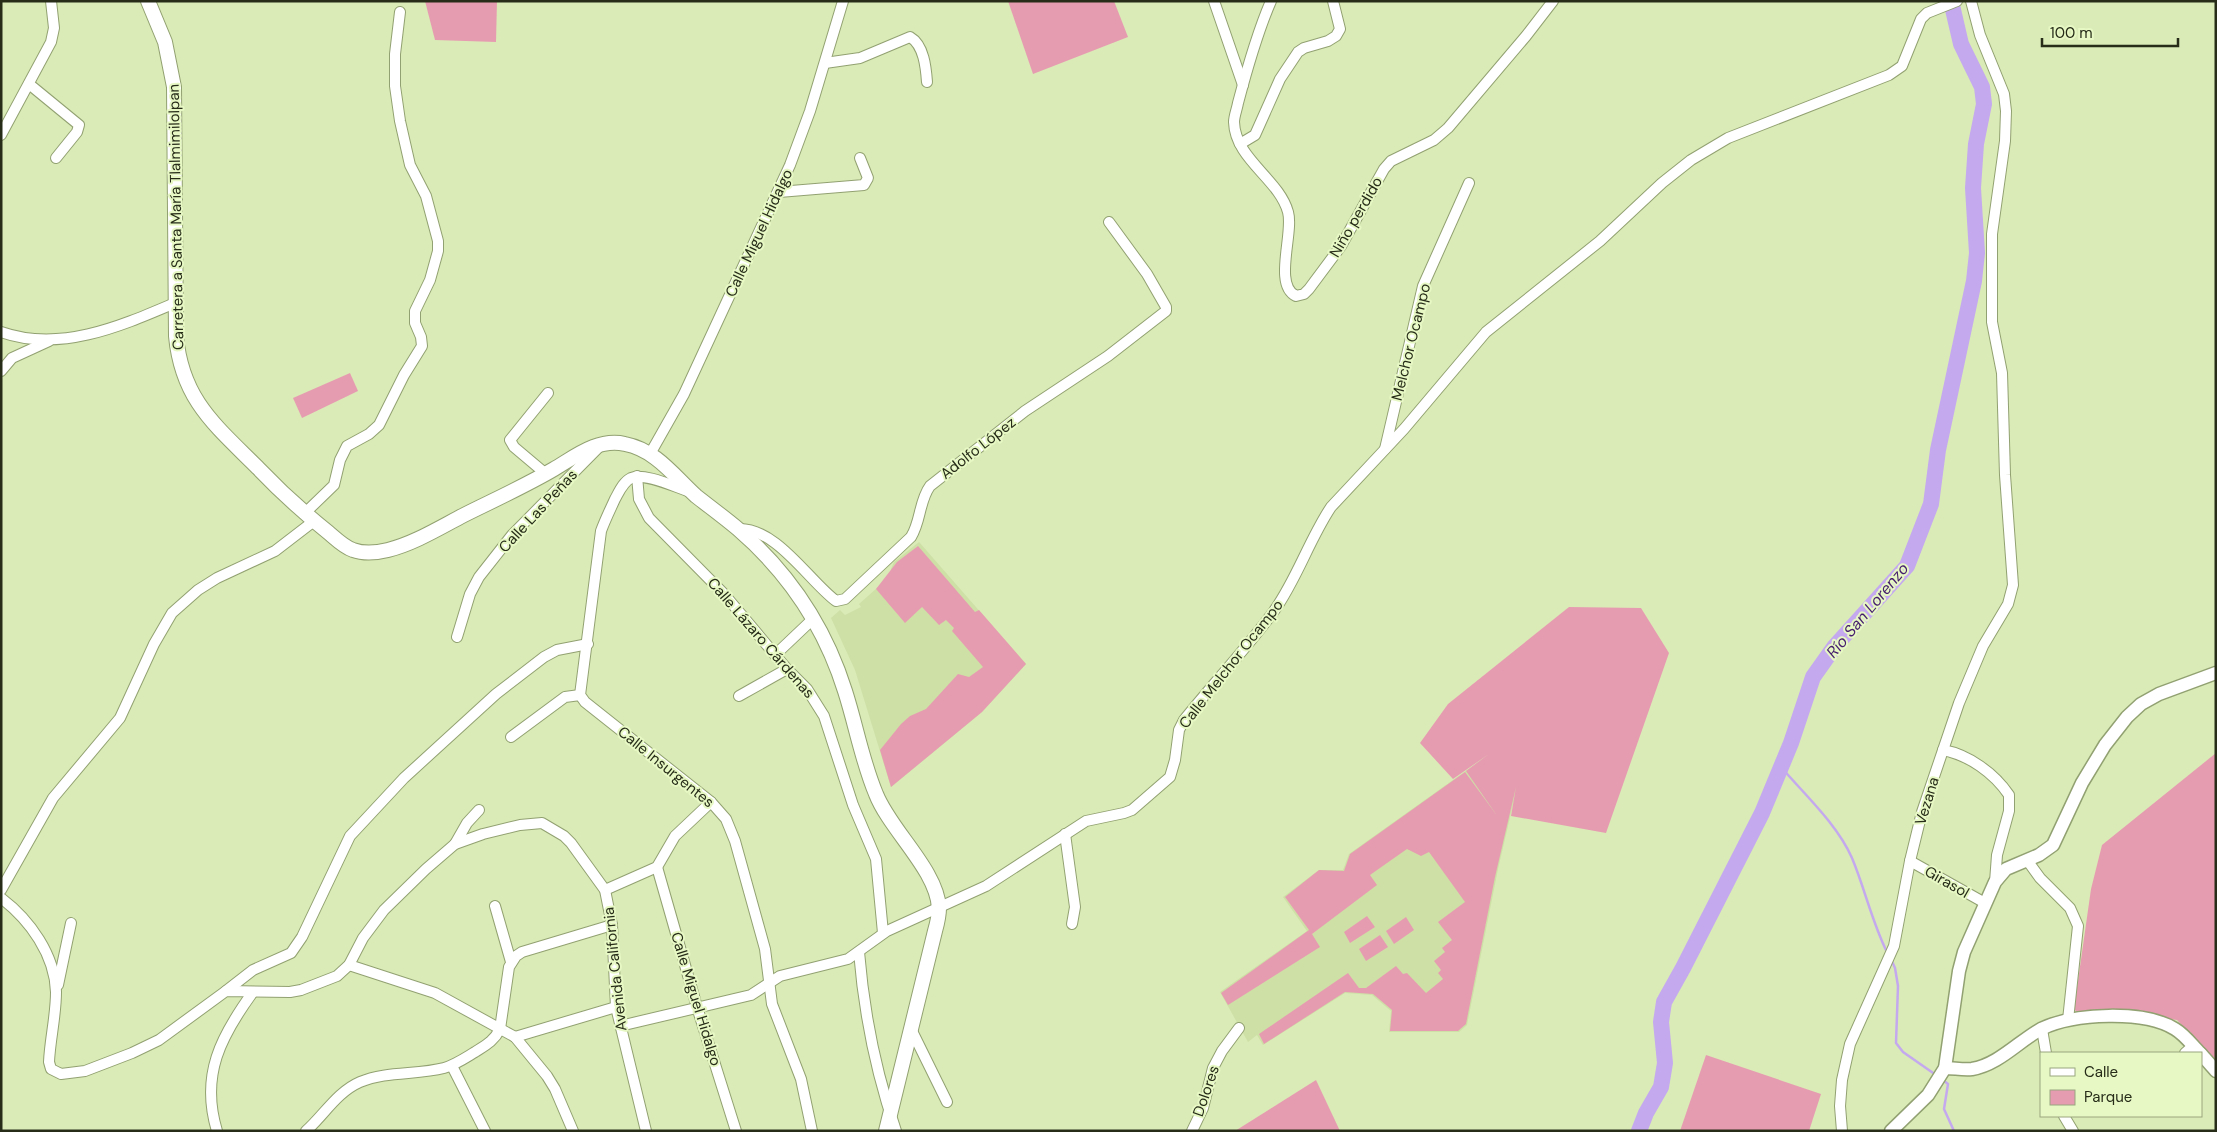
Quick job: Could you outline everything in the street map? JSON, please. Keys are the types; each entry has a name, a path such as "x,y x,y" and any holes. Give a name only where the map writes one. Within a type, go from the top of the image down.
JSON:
{"main road":[{"name":"Carretera a Santa María Tlalmimilolpan","path":"148,1 165,42 174,87 175,303 178,357 190,392 213,423 280,490 347,547 364,552 377,552 408,544 546,474 589,449 601,444 625,444 650,454 693,493 738,529 786,578 814,618 842,681 876,795 931,880 939,908 886,1131"}],"street":[{"path":"1,135 49,48 53,36 54,20 50,1"},
{"name":"Calle Miguel Hidalgo","path":"650,454 684,394 779,192 794,156 825,63 842,1"},
{"path":"1214,1 1243,85"},
{"path":"1243,85 1271,1"},
{"path":"1240,144 1255,135 1280,79 1298,52 1304,48 1328,41 1336,36 1340,29 1333,1"},
{"name":"Niño perdido","path":"1243,85 1234,122 1240,144 1249,159 1277,191 1287,207 1290,224 1286,264 1287,287 1296,296 1304,294 1342,246 1384,169 1391,162 1434,140 1448,128 1553,1"},
{"name":"Vezana","path":"1842,1131 1840,1106 1842,1080 1850,1044 1894,946 1910,861 1922,812 1943,750 1983,646 2008,604 2011,594 2012,572 2005,475 2002,373 1992,322 1992,234 2005,141 2006,111 2004,94 1980,35 1971,1"},
{"name":"Calle Melchor Ocampo","path":"620,1026 751,995 780,976 838,962 859,952 883,934 986,886 1086,821 1132,810 1170,776 1175,760 1176,740 1184,720 1274,611 1288,588 1321,522 1331,507 1385,450 1486,332 1600,241 1662,183 1691,160 1728,138 1889,75 1902,66 1921,18 1928,13 1953,3"},
{"path":"1,890 53,798 120,718 154,644 172,613 198,590 218,578 275,551 310,517 334,485 340,460 347,446 369,434 379,425 404,375 422,346 421,337 415,323 414,311 430,280 438,251 438,241 426,196 410,165 400,121 395,86 395,54 400,12"},
{"path":"825,63 851,61 910,37 916,42 924,59 927,82"},
{"path":"29,84 79,125 77,132 56,158"},
{"path":"779,192 864,185 868,178 860,158"},
{"name":"Melchor Ocampo","path":"1385,450 1423,286 1470,183"},
{"name":"Adolfo López","path":"738,529 750,530 771,541 805,570 830,597 841,602 845,599 911,537 917,526 924,498 930,486 1025,411 1108,356 1166,311 1166,307 1152,281 1108,222"},
{"path":"1,371 12,358 49,341 111,329 175,303"},
{"path":"1,332 49,341"},
{"path":"546,474 514,447 510,440 548,393"},
{"name":"Calle Las Peñas","path":"457,637 470,594 479,577 516,530 601,444"},
{"path":"511,736 565,697 580,695 601,531 604,520 626,481 637,476 649,478 693,493"},
{"name":"Calle Lázaro Cárdenas","path":"637,476 639,499 649,518 712,580 787,669 807,689 828,726 853,805 876,859 883,934"},
{"path":"775,654 814,618"},
{"path":"71,923 56,993 49,1062 51,1069 61,1074 85,1071 132,1053 165,1036 253,970 291,953 302,937 350,836 404,778 496,694 550,653 588,644"},
{"path":"739,696 787,669"},
{"path":"1891,1131 1934,1086 1944,1071 1951,1013 1964,952 1995,882 2006,869 2039,855 2053,844 2082,784 2105,745 2127,717 2141,704 2160,694 2216,673"},
{"name":"Calle Insurgentes","path":"580,695 586,702 710,802 726,819 735,841 765,949 772,1004 801,1079 812,1131"},
{"path":"1943,750 1965,756 1979,766 2009,795 2010,811 1997,855 1995,882"},
{"path":"605,890 657,867 675,836 710,802"},
{"path":"455,844 467,823 479,810"},
{"name":"Avenida California","path":"226,991 282,993 301,990 337,976 349,965 363,938 384,910 455,844 483,834 520,825 542,823 548,825 571,843 605,890 612,925 616,1007 643,1130"},
{"path":"1065,834 1076,907 1072,924"},
{"path":"2027,860 2040,878 2070,908 2078,926 2068,1020"},
{"name":"Girasol","path":"1910,861 1985,903"},
{"name":"Calle Miguel Hidalgo","path":"657,867 697,1008 736,1131"},
{"path":"1,898 17,910 39,940 49,961 56,993"},
{"path":"306,1131 337,1098 359,1082 372,1078 452,1066 496,1038 500,1029 511,962 495,906"},
{"path":"511,962 522,952 612,925"},
{"path":"859,952 861,984 872,1045 896,1131"},
{"path":"349,965 435,993 515,1037 547,1076 555,1089 573,1131"},
{"path":"217,1131 211,1097 211,1080 217,1053 233,1020 253,992"},
{"path":"515,1037 616,1007"},
{"path":"1944,1071 1973,1069 1986,1064 2042,1029 2068,1020 2116,1016 2155,1022 2174,1028 2195,1052"},
{"name":"Dolores","path":"1192,1131 1203,1108 1213,1068 1222,1051 1239,1028"},
{"path":"911,1029 947,1102"},
{"path":"2042,1029 2046,1052"},
{"path":"2202,1058 2216,1071"},
{"path":"452,1066 485,1131"},
{"path":"2064,1117 2071,1130"}],"shaded area":[{"path":"919,542 1026,664 982,712 891,787 855,670 831,618 840,610 845,615 861,607 859,604 894,573 891,569 894,562"},
{"path":"1495,750 1502,750 1518,783 1498,869 1467,1025 1459,1032 1389,1032 1391,1011 1372,995 1345,993 1263,1045 1257,1035 1248,1042 1220,992 1307,931 1283,897 1319,870 1343,870 1349,854"}],"green space":[{"path":"425,1 497,1 496,42 435,40"},
{"path":"1008,1 1114,1 1128,37 1033,74"},
{"path":"350,373 358,391 302,418 293,398"},
{"path":"918,546 975,612 979,610 1026,664 982,712 891,787 880,750 901,724 910,716 926,709 958,674 969,677 983,667 952,631 954,628 946,620 939,625 922,607 905,623 876,589 897,562"},
{"path":"1569,607 1641,608 1669,653 1606,833 1511,816 1516,787 1495,877 1466,1024 1458,1031 1390,1031 1392,1010 1373,994 1345,992 1264,1044 1259,1034 1348,973 1359,988 1366,988 1396,966 1403,974 1407,973 1426,993 1443,979 1438,973 1441,970 1434,961 1445,952 1442,948 1452,940 1438,922 1465,902 1429,852 1421,856 1407,849 1370,875 1377,885 1312,934 1320,947 1228,1005 1221,993 1309,930 1285,897 1319,870 1344,871 1350,854 1465,772 1498,817 1466,771 1489,754 1453,779 1420,743 1448,704"},
{"path":"2216,753 2216,1057 2214,1058 2177,1020 2112,1011 2080,1015 2074,1009 2091,889 2102,845"},
{"path":"1367,916 1375,927 1350,943 1344,932"},
{"path":"1406,917 1414,930 1394,944 1386,931"},
{"path":"1380,935 1388,947 1366,961 1359,949"},
{"path":"1706,1055 1821,1094 1809,1131 1680,1131"},
{"path":"1316,1080 1340,1131 1235,1131"}],"waterway":[{"name":"Río San Lorenzo","path":"1639,1131 1646,1113 1661,1087 1665,1063 1661,1022 1664,1002 1762,813 1791,743 1813,677 1835,646 1907,566 1931,504 1938,450 1974,281 1977,253 1973,188 1976,144 1984,104 1982,87 1961,44 1951,1"},
{"path":"1781,767 1810,799 1846,845 1887,952"},
{"path":"1891,959 1895,968 1898,986 1896,1043 1903,1052 1936,1075"},
{"path":"1943,1080 1948,1084 1944,1109 1954,1131"}]}
